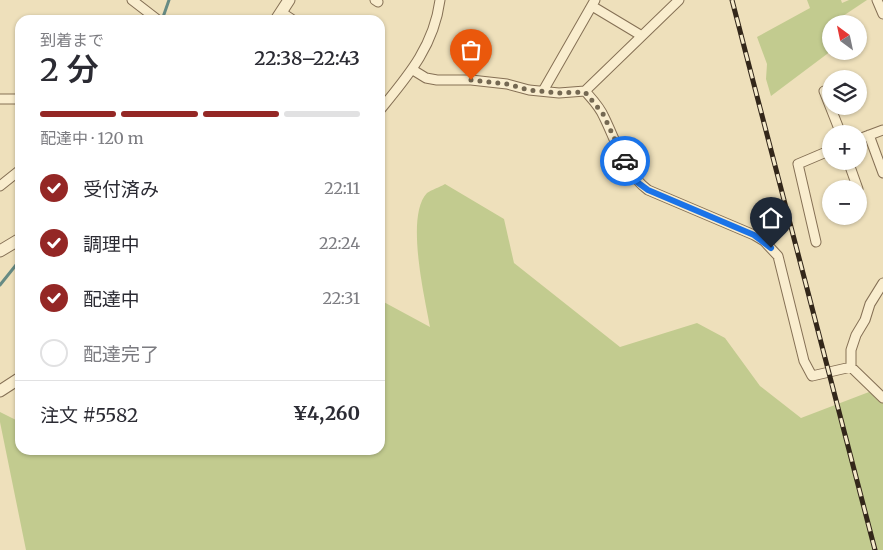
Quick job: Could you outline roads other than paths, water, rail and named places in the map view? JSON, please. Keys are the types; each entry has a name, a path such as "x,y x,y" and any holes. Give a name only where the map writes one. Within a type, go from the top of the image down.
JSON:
{"street":[{"path":"132,0 150,15"},
{"path":"279,15 289,0"},
{"path":"385,104 413,70 433,30 440,0"},
{"path":"413,70 426,78 437,80 480,80 529,90 585,92 679,0"},
{"path":"877,0 883,14"},
{"path":"543,91 594,3 642,36"},
{"path":"585,92 603,114 628,170 637,182 648,190 754,235 764,241 778,256 804,362 812,376 851,367"},
{"path":"0,99 15,99"},
{"path":"883,130 869,135 883,173"},
{"path":"816,242 798,164 822,154"},
{"path":"0,186 15,174"},
{"path":"0,251 15,242"},
{"path":"883,283 870,304 851,350 851,367 883,398"},
{"path":"0,392 15,382"}],"waterway":[{"path":"164,15 169,0"},
{"path":"0,285 15,266"}],"railway":[{"path":"732,0 875,550"}]}
